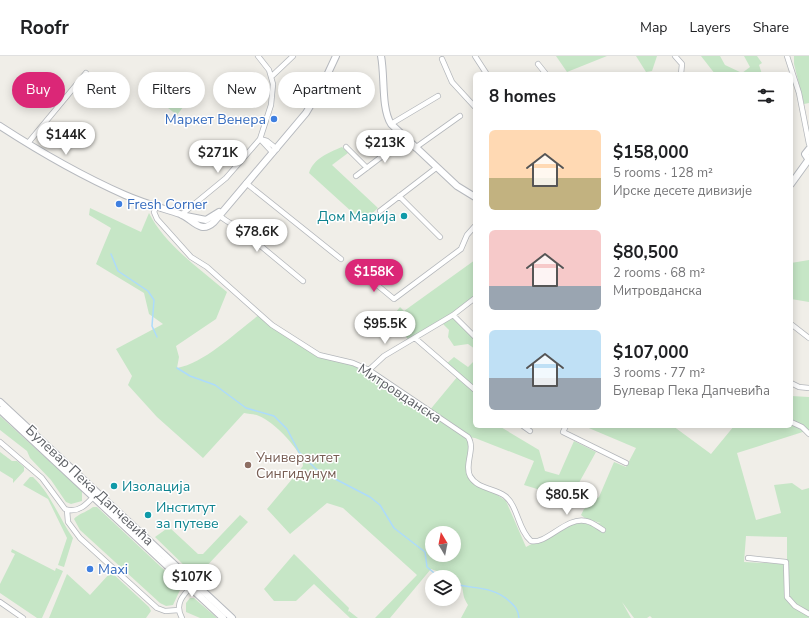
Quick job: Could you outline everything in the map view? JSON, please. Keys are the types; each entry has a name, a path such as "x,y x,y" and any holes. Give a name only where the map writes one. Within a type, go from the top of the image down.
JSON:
{"street":[{"path":"182,215 226,178 260,139 272,97 272,76 266,65 258,56"},
{"path":"272,76 293,56"},
{"path":"182,215 202,228 210,226 220,216 246,183 275,151 312,103 336,56"},
{"path":"380,56 384,82 386,113 391,124 436,168 468,195 473,196"},
{"path":"475,56 485,72"},
{"path":"675,56 680,60 682,66 681,72"},
{"path":"680,60 685,56"},
{"path":"787,56 792,72"},
{"path":"442,59 452,82 473,105"},
{"path":"538,64 544,72"},
{"path":"793,74 799,93 809,144"},
{"path":"28,144 73,89"},
{"path":"391,124 438,96"},
{"path":"415,148 460,116"},
{"path":"0,126 28,144 95,181 156,207 182,215 206,220 226,207"},
{"path":"260,139 268,141 275,151"},
{"path":"356,176 405,139"},
{"path":"346,147 367,168"},
{"path":"793,181 809,160 805,154 809,149"},
{"path":"380,211 436,168"},
{"path":"246,183 340,259"},
{"path":"399,196 440,237"},
{"name":"Митровданска","path":"156,207 154,212 157,219 188,254 206,267 272,325 319,355 352,363 369,370 469,439 470,447 468,469 470,476 477,483 507,498 531,541 537,541 568,524 579,521 588,521 603,530"},
{"path":"220,216 232,226 241,229 303,281"},
{"path":"353,265 394,299 461,249 467,235 473,228"},
{"path":"369,370 384,356 453,315 473,300"},
{"path":"453,315 473,335"},
{"path":"793,326 809,338"},
{"path":"415,338 473,388"},
{"path":"793,384 799,387 809,388"},
{"name":"Булевар Пека Дапчевића","path":"0,402 96,495 193,585 232,618"},
{"name":"Булевар Пека Дапчевића","path":"0,410 96,495"},
{"path":"793,423 802,427 809,434"},
{"path":"526,428 530,431"},
{"path":"565,428 563,432 626,464"},
{"path":"0,442 42,478 50,487 61,506 67,510 81,508 96,495"},
{"path":"67,510 68,522 80,538 157,608 165,611 179,610"},
{"path":"748,558 786,562 787,597 795,606 809,614"},
{"path":"182,618 179,610 179,602 193,585"},
{"name":"Булевар Пека Дапчевића","path":"193,585 223,618"},
{"path":"0,602 23,618"}],"green space":[{"path":"556,56 607,56 567,72"},
{"path":"636,56 657,56 652,71 646,72"},
{"path":"701,56 720,56 725,65 740,72 713,72"},
{"path":"744,56 757,56 762,63 759,65 761,72 743,72 750,67"},
{"path":"794,56 809,56 809,103 804,104 794,64"},
{"path":"168,108 182,108 177,115"},
{"path":"342,147 348,153 332,165 378,208 363,222 309,173 314,163 327,154"},
{"path":"90,208 141,232 149,213 164,236 184,256 227,292 216,319 176,346 179,357 177,368 188,365 209,354 259,315 309,350 359,365 429,411 458,376 445,365 454,357 468,367 473,362 473,428 502,428 539,450 545,471 559,475 574,441 596,452 570,499 524,485 534,461 475,438 468,437 470,476 506,501 526,547 569,524 579,521 601,523 586,519 581,515 584,509 590,506 592,501 599,497 614,462 626,467 636,448 589,428 676,428 711,454 732,428 793,428 793,396 809,397 809,430 737,453 756,520 781,513 774,485 792,483 802,490 809,488 809,618 652,618 650,616 647,618 634,618 622,602 631,618 461,618 468,605 464,598 461,583 461,570 431,569 425,570 425,576 390,618 375,618 417,575 343,508 327,503 290,534 267,509 303,466 302,460 286,437 265,419 254,414 244,413 203,458 157,417 128,385 132,376 116,349 163,324 149,314 144,293 96,264 111,228 89,215","holes":["746,536 787,537 787,564 744,562"]},
{"path":"809,260 809,302 793,299 793,263"},
{"path":"473,261 473,300 453,315 473,335 473,348 468,344 454,346 448,337 449,330 441,322 409,341 392,317 400,307 404,311"},
{"path":"0,416 82,491 82,501 71,504 66,502 51,480 30,458 27,451 0,430"},
{"path":"0,452 12,461 17,461 24,467 24,471 13,483 13,479 0,471"},
{"path":"30,477 33,477 50,498 73,538 64,567 58,565 67,538 48,499 23,485"},
{"path":"93,507 97,507 176,581 180,590 173,605 166,606 160,603 80,530 74,519"},
{"path":"240,515 248,522 202,571 192,573 155,537 169,527 198,554 203,554"},
{"path":"12,549 55,571 56,568 63,571 42,618 37,618 0,593 0,584 15,554 11,552"},
{"path":"294,554 349,608 348,612 349,611 358,618 350,618 314,584 296,601 274,601 264,589"},
{"path":"111,572 149,607 151,611 146,618 49,618 67,574 90,595"},
{"path":"190,598 194,598 217,618 200,618 186,612 186,603"}],"waterway":[{"path":"111,254 118,271 148,291 154,300 152,326 157,337"},
{"path":"177,368 190,376 215,385 246,408 274,416 287,429 299,452 316,469 370,497 380,505 394,528 425,552 427,567 431,570"},
{"path":"461,585 489,590 502,595 517,610 519,618"}],"place":[{"name":"Маркет Венера","path":"274,119"},
{"name":"Fresh Corner","path":"119,204"},
{"name":"Дом Марија","path":"404,216"},
{"name":"Универзитет Сингидунум","path":"248,465"},
{"name":"Изолација","path":"114,486"},
{"name":"Институт за путеве","path":"148,515"},
{"name":"Maxi","path":"90,569"}]}
